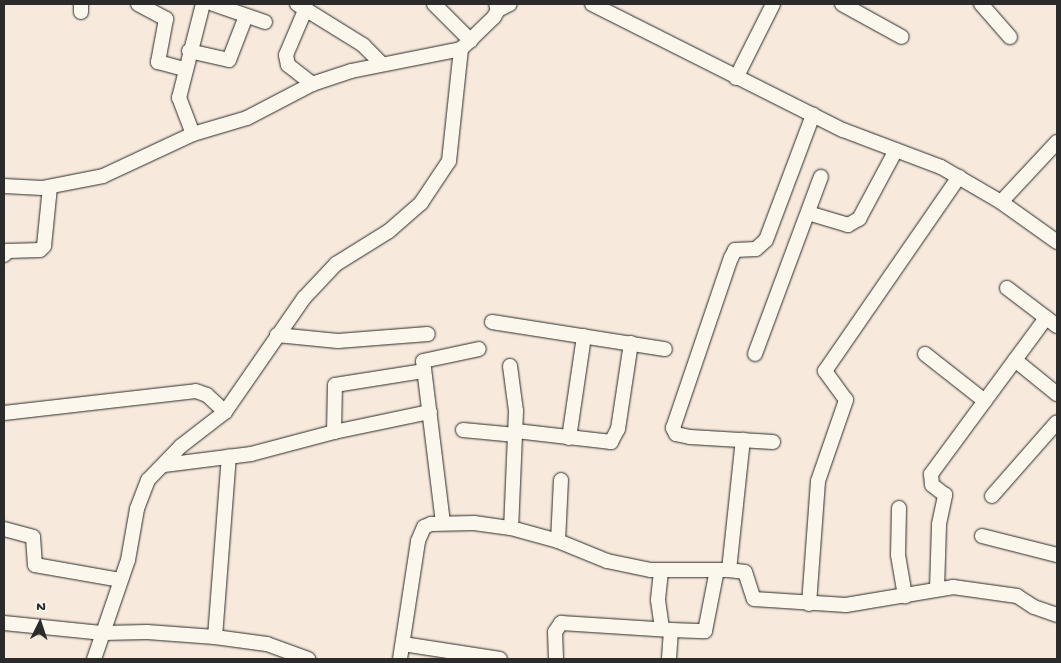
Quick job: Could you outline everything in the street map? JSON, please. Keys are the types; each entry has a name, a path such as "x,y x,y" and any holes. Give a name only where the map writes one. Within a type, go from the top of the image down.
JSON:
{"street":[{"path":"138,4 166,19 158,62 184,69"},
{"path":"192,134 179,98 184,69 202,4"},
{"path":"213,4 265,22"},
{"path":"94,659 128,560 137,509 148,480 181,446 224,412 304,298 336,264 389,231 421,203 449,162 466,45 434,4"},
{"path":"592,4 652,32 736,78 813,115 959,178 1001,202 1057,242"},
{"path":"736,78 773,4"},
{"path":"842,4 902,37"},
{"path":"981,4 1010,37"},
{"path":"312,84 288,65 286,55 302,6 362,45 382,64"},
{"path":"4,186 50,187 103,176 192,134 247,118 312,84 382,64 428,58 466,45 501,6"},
{"path":"189,51 229,60 246,16"},
{"path":"773,442 680,436 674,432 674,424 730,258 735,250 756,249 766,240 813,115"},
{"path":"1001,202 1057,142"},
{"path":"808,213 848,224 859,218 896,150"},
{"path":"755,354 821,177"},
{"path":"809,604 818,482 846,400 826,370 959,178"},
{"path":"8,251 40,250 44,246 50,187"},
{"path":"937,589 937,549 945,495 932,485 929,478 1015,360 1052,322 1006,288"},
{"path":"492,322 665,349"},
{"path":"277,336 338,340 428,334"},
{"path":"570,438 584,336"},
{"path":"463,430 516,433 603,442 614,438 618,429 631,343"},
{"path":"443,523 430,412 423,371 426,358 479,349"},
{"path":"925,354 985,401"},
{"path":"1015,360 1057,394"},
{"path":"510,366 514,388 516,433 512,528"},
{"path":"334,432 335,385 423,371"},
{"path":"4,413 196,391 207,395 224,412"},
{"path":"164,465 228,457 430,412"},
{"path":"992,496 1057,422"},
{"path":"556,659 555,632 561,623 705,631 723,570 743,440"},
{"path":"215,637 228,457"},
{"path":"558,541 561,480"},
{"path":"899,508 898,555 905,596"},
{"path":"400,659 420,533 431,524 443,523 512,528 558,541 607,561 661,571 723,570 745,572 754,599 846,605 953,586 1002,593 1057,614"},
{"path":"4,529 33,537 35,565 120,580"},
{"path":"982,536 1057,556"},
{"path":"661,571 658,600 667,630 668,659"},
{"path":"4,623 103,633 147,632 215,637 267,644 308,659"},
{"path":"403,644 500,659"}]}
